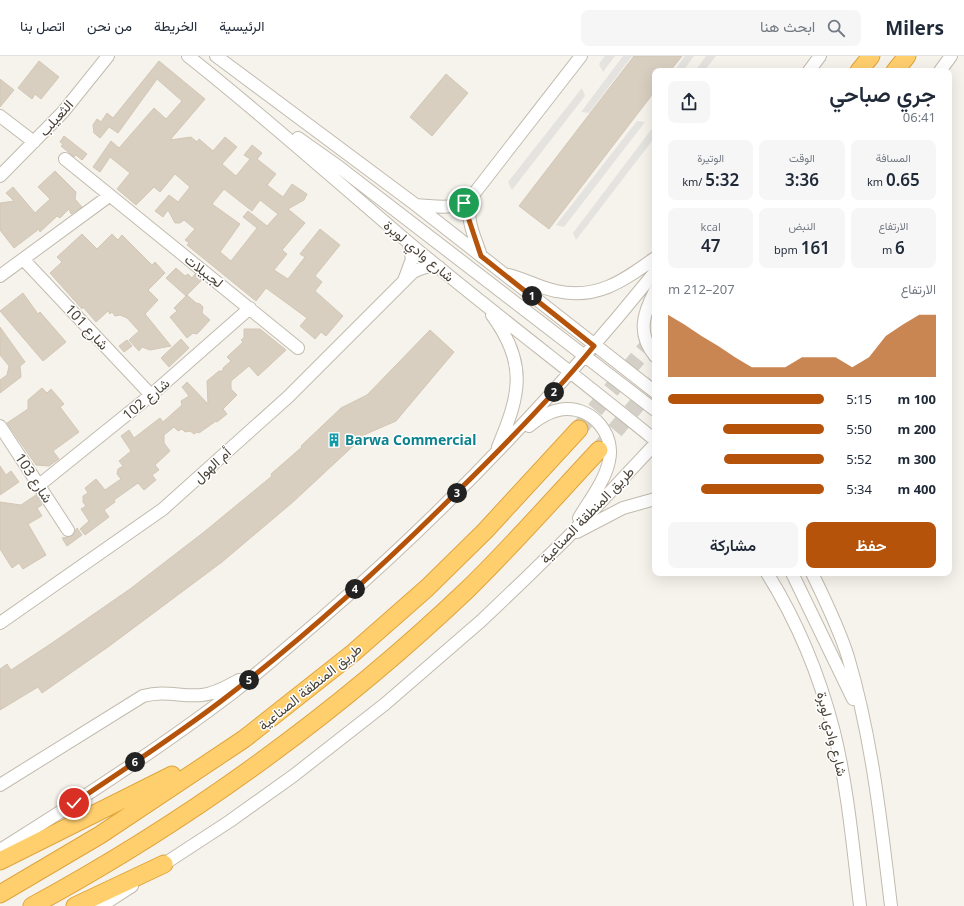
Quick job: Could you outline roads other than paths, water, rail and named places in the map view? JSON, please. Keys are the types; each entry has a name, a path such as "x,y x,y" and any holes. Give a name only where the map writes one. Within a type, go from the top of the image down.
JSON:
{"highway":[{"path":"861,68 871,56"},
{"path":"897,68 907,56"},
{"name":"طريق المنطقة الصناعية","path":"0,894 100,836 244,739 353,653 427,588 485,531 579,429"},
{"name":"طريق المنطقة الصناعية","path":"32,906 89,875 145,840 288,740 361,684 468,588 599,450"},
{"path":"0,861 151,787 197,761 244,739"},
{"path":"76,906 164,864"}],"street":[{"name":"الثعيلب","path":"0,176 62,112 108,56"},
{"name":"شارع وادي لوبرة","path":"188,56 250,105 486,307 572,372 652,438"},
{"path":"216,56 416,205 594,346 652,390"},
{"path":"225,56 267,93"},
{"path":"416,205 455,207 464,203 473,195 581,56"},
{"path":"811,68 820,56"},
{"path":"942,68 951,56"},
{"path":"250,105 339,167 652,408"},
{"path":"0,116 34,142"},
{"name":"لجبيلات","path":"65,159 298,348"},
{"path":"473,195 469,207 468,217 481,256"},
{"path":"0,276 109,196"},
{"name":"أم الهول","path":"403,282 410,269 412,259 409,242"},
{"name":"شارع 101","path":"23,259 151,395"},
{"path":"502,273 555,291 584,294 599,291 614,284 652,260"},
{"name":"أم الهول","path":"0,623 163,509 288,397 413,272 432,266 439,267"},
{"path":"0,850 190,724 268,664 348,595 409,539 494,456 572,372 652,276"},
{"path":"652,297 646,309 642,329 645,341 652,352"},
{"path":"486,307 506,335 517,367 517,387 514,404 494,456"},
{"name":"شارع 102","path":"38,486 151,395 250,308"},
{"path":"572,372 582,367 590,368 652,416"},
{"path":"494,456 536,420 556,411 576,410 587,414 597,421 608,437 610,451 609,462 604,474 567,538"},
{"name":"شارع 103","path":"0,426 68,530"},
{"name":"طريق المنطقة الصناعية","path":"101,906 230,821 293,776 385,704 481,621 567,538 652,447"},
{"path":"567,538 623,508 652,500"},
{"name":"شارع وادي لوبرة","path":"769,576 788,610 804,647 820,688 834,732 844,780 851,825 860,906"},
{"path":"794,576 812,610 865,726"},
{"path":"813,576 829,610 847,656 865,726 875,778 892,906"},
{"path":"0,785 143,696 156,693 202,695 212,693 268,664"}],"tunnel":[{"path":"579,429 652,341"},
{"path":"599,450 652,387"}],"place":[{"name":"Barwa Commercial","path":"334,440"}]}
